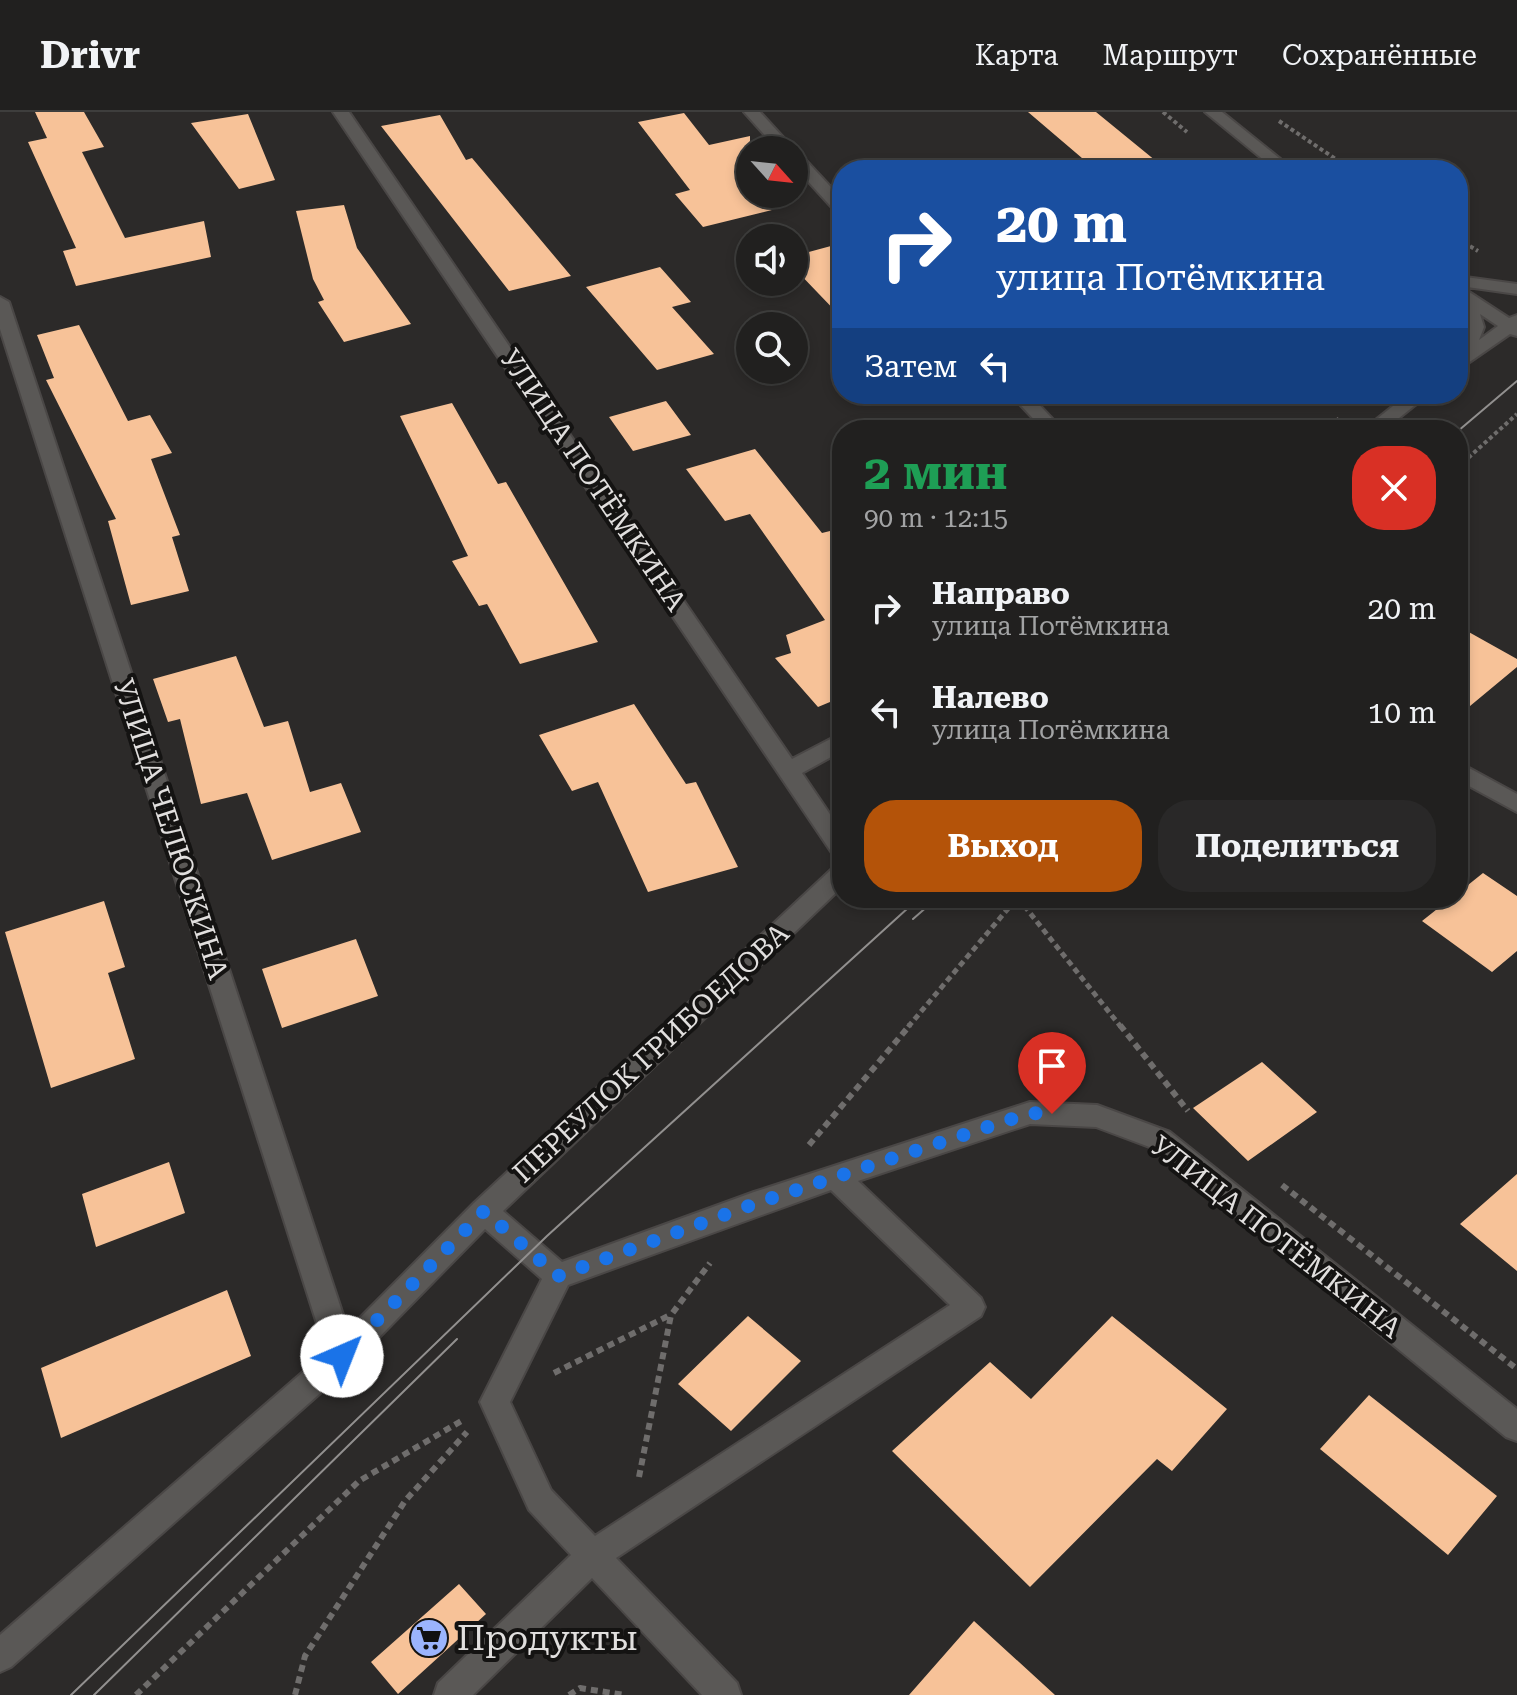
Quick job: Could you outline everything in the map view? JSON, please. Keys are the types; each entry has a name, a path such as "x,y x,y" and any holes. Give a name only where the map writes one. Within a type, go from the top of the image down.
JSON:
{"street":[{"name":"УЛИЦА ПОТЁМКИНА","path":"341,112 832,835"},
{"path":"752,112 774,136"},
{"path":"1213,112 1273,160"},
{"path":"808,172 832,198"},
{"path":"1468,289 1517,289"},
{"path":"1468,294 1514,326 1468,357"},
{"name":"УЛИЦА ЧЕЛЮСКИНА","path":"0,302 342,1356"},
{"path":"1468,308 1475,327 1468,344"},
{"path":"1029,404 1044,420"},
{"path":"1385,420 1407,404"},
{"path":"789,770 832,746"},
{"path":"1468,776 1517,804"},
{"name":"ПЕРЕУЛОК ГРИБОЕДОВА","path":"0,1656 342,1356 484,1211 832,882"},
{"name":"УЛИЦА ПОТЁМКИНА","path":"558,1276 835,1177 1030,1113 1097,1116 1161,1140 1517,1427"},
{"path":"450,1695 593,1555 971,1307 835,1177"},
{"path":"484,1211 558,1276 495,1402 540,1500 725,1695"}],"path":[{"path":"1278,120 1337,160"},
{"path":"1468,245 1479,252"},
{"path":"1468,458 1517,414"},
{"path":"800,1157 1010,908"},
{"path":"1026,908 1189,1113"},
{"path":"1272,1179 1299,1195 1517,1369"},
{"path":"136,1695 359,1481 495,1402 671,1315 628,1532"},
{"path":"295,1695 305,1656 405,1501 495,1402"},
{"path":"569,1695 580,1688 625,1695"}],"building":[{"path":"35,112 84,112 104,147 82,152 125,238 204,221 211,257 76,286 63,251 76,248 28,142 47,138"},
{"path":"1028,112 1096,112 1155,160 1084,160"},
{"path":"684,113 709,145 736,139 736,208 772,210 703,227 675,194 690,190 638,122"},
{"path":"248,114 275,180 239,189 191,123"},
{"path":"440,115 466,160 472,158 571,276 509,291 381,126"},
{"path":"344,205 357,248 411,324 344,342 318,302 324,300 313,279 296,211"},
{"path":"832,246 832,308 808,283 808,252"},
{"path":"660,267 691,302 672,307 714,354 657,370 586,287"},
{"path":"79,325 128,421 150,415 172,453 151,459 180,535 172,537 189,591 131,605 108,521 116,519 46,380 54,378 37,335"},
{"path":"666,401 691,435 633,451 609,417"},
{"path":"452,403 498,484 506,482 598,642 520,664 487,604 479,606 452,561 468,556 400,416"},
{"path":"755,449 822,533 830,531 832,534 832,701 818,707 775,658 791,653 786,635 825,620 750,514 725,521 686,469"},
{"path":"1468,632 1517,659 1517,667 1468,708"},
{"path":"236,656 264,727 288,721 310,792 341,783 361,832 272,860 247,793 201,804 180,719 168,722 153,679"},
{"path":"634,704 686,784 696,782 738,867 648,892 598,782 572,791 539,735"},
{"path":"1483,873 1517,896 1517,951 1492,972 1422,921 1438,908 1468,908 1468,885"},
{"path":"104,901 125,967 108,973 135,1059 51,1088 5,932"},
{"path":"356,939 378,996 282,1028 262,969"},
{"path":"1262,1062 1317,1112 1248,1161 1193,1108"},
{"path":"169,1162 185,1213 96,1247 82,1194"},
{"path":"1517,1174 1517,1271 1460,1224"},
{"path":"227,1290 251,1356 61,1438 41,1368"},
{"path":"748,1316 801,1361 731,1431 678,1384"},
{"path":"1112,1316 1227,1409 1172,1471 1157,1459 1030,1587 892,1451 990,1362 1031,1399"},
{"path":"1369,1395 1497,1496 1448,1555 1320,1449"},
{"name":"Продукты","path":"459,1584 486,1614 398,1694 371,1662"},
{"path":"974,1621 1055,1695 909,1695"}],"tram line":[{"path":"1468,423 1517,381"},
{"path":"71,1695 547,1236 908,908"},
{"path":"913,919 926,908"},
{"path":"94,1695 457,1339"}],"place":[{"name":"Продукты","path":"429,1638"}],"route":[{"path":"342,1356 484,1211 558,1276 754,1204 1030,1113 1052,1114"}]}
